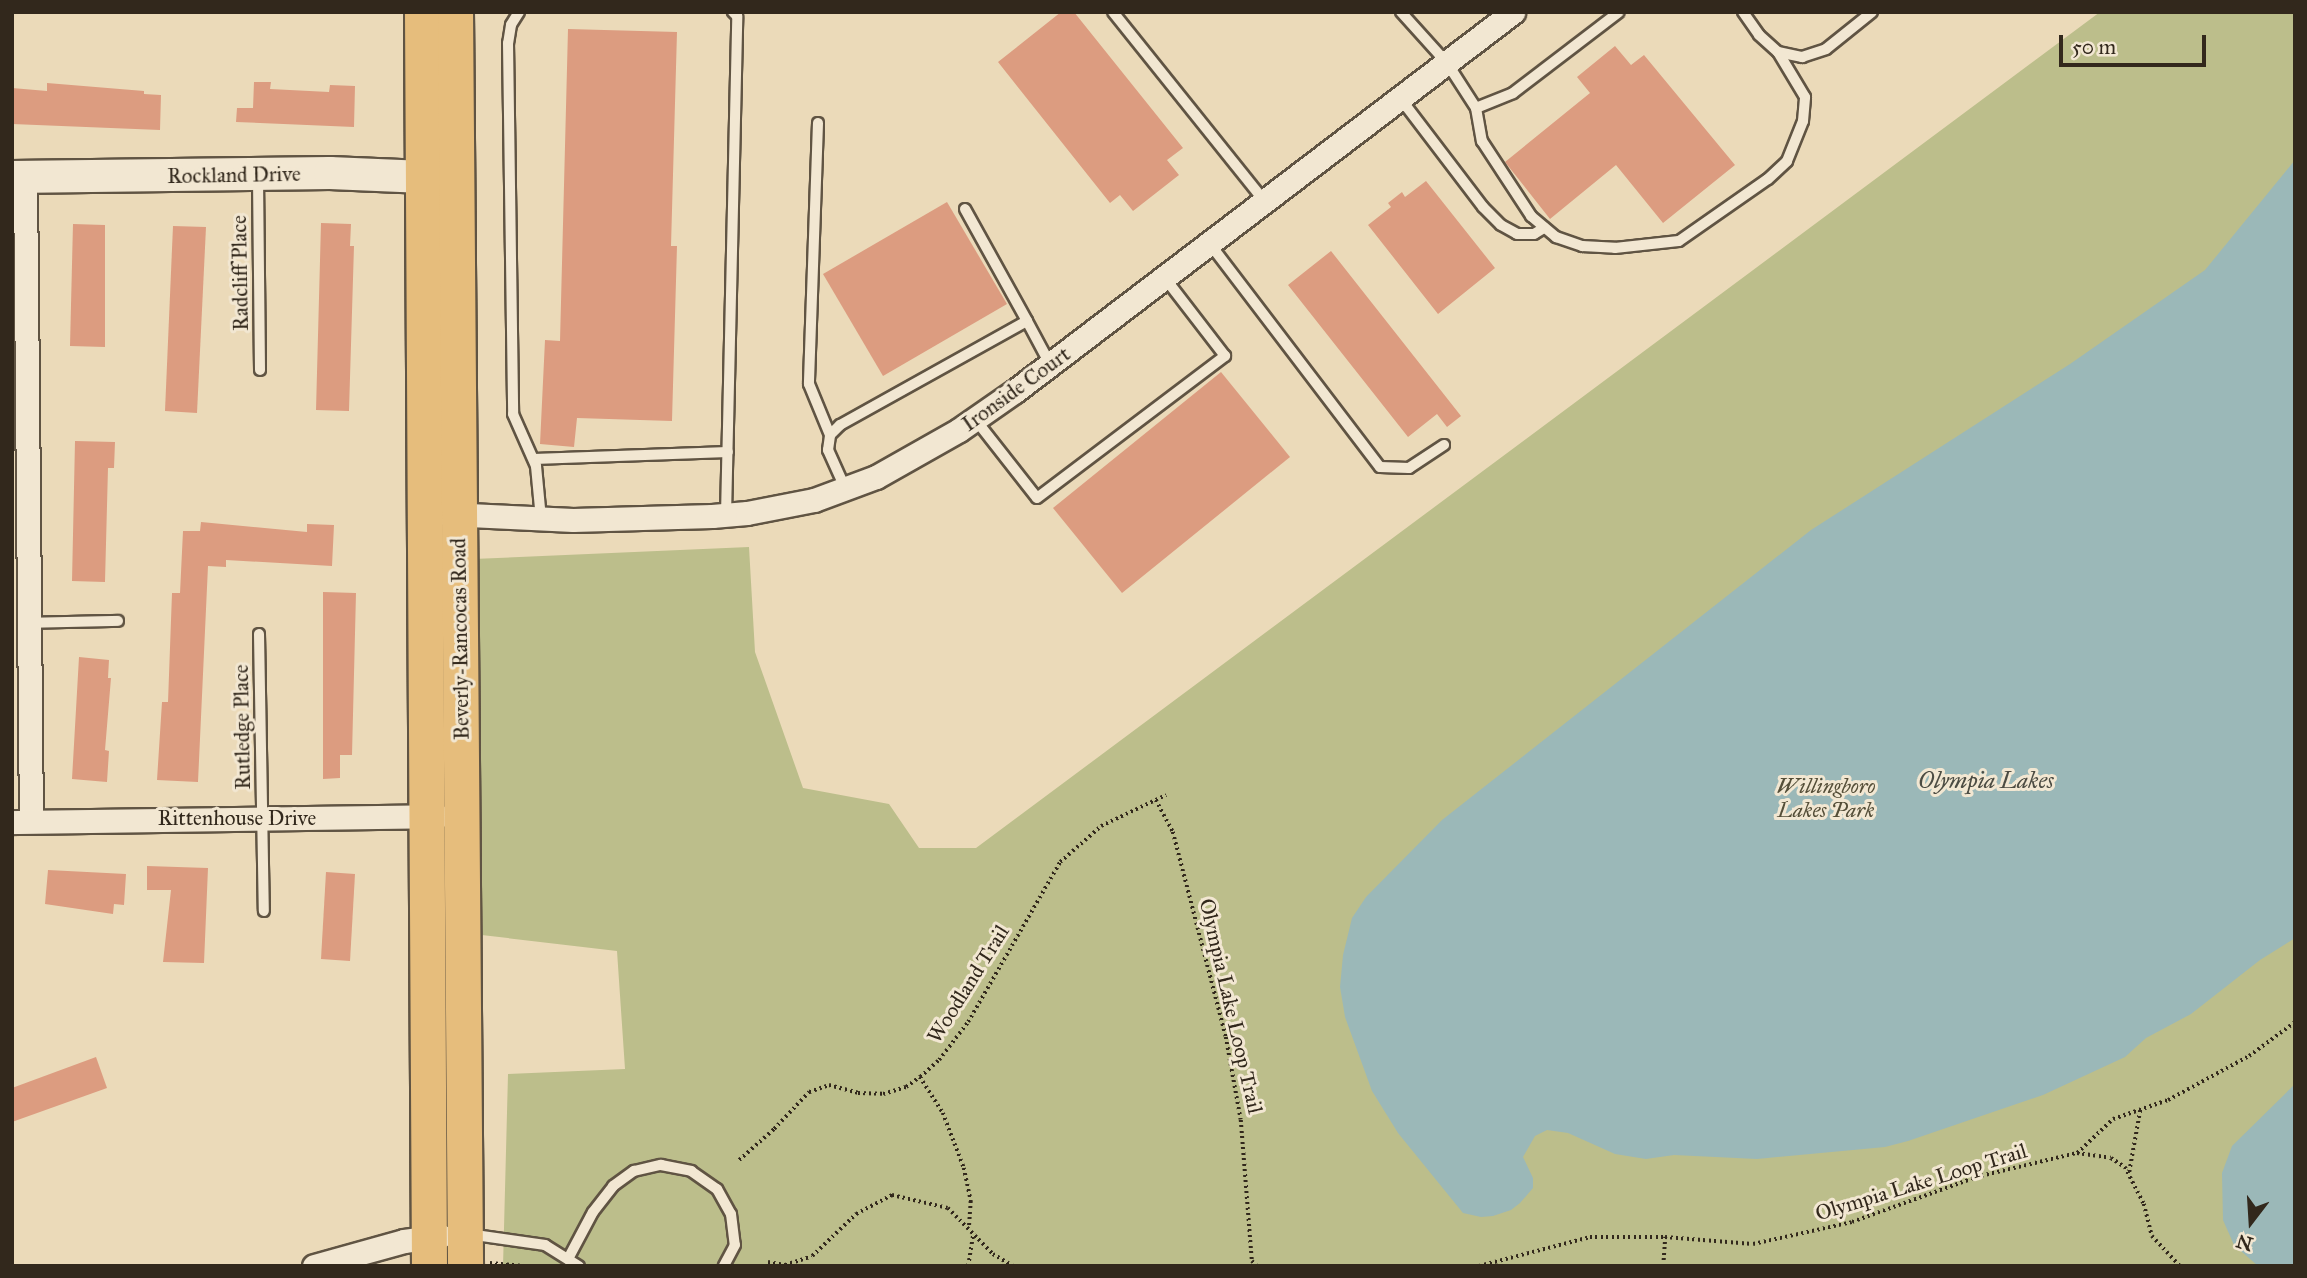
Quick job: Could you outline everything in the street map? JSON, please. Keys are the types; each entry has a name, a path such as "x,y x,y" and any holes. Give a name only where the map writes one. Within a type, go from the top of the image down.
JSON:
{"main road":[{"name":"Beverly-Rancocas Road","path":"422,12 439,178 459,515 471,1254"},
{"name":"Beverly-Rancocas Road","path":"429,1252 424,512 439,178 455,12"}],"street":[{"name":"Ironside Court","path":"424,512 541,519 726,515 781,507 846,490 904,463 975,419 1210,244 1513,12"},
{"name":"Rockland Drive","path":"18,177 330,173 439,178"},
{"path":"18,177 29,385 19,552 27,623 21,821"},
{"name":"Rittenhouse Drive","path":"21,821 462,816"},
{"path":"314,1266 429,1252 471,1254"}],"lane":[{"path":"519,12 511,25 508,43 513,414 534,459 541,519"},
{"path":"726,515 737,16 733,12"},
{"path":"1113,12 1265,202"},
{"path":"1401,12 1447,63 1476,108 1482,141 1531,216 1556,237 1582,246 1615,248 1679,241 1768,179 1787,161 1803,121 1805,97 1778,52 1743,12"},
{"path":"1476,108 1513,93 1619,12"},
{"path":"1778,52 1802,57 1825,50 1872,12"},
{"path":"1400,98 1483,207 1501,225 1517,234 1534,234 1544,228"},
{"path":"818,123 809,384 830,435 828,450 846,490"},
{"name":"Radcliff Place","path":"258,176 260,370"},
{"path":"965,209 1050,364"},
{"path":"1210,244 1380,467 1409,468 1444,445"},
{"path":"975,419 1037,498 1226,356 1165,278"},
{"path":"830,435 839,425 1027,321"},
{"path":"534,459 728,452"},
{"path":"27,623 118,621"},
{"name":"Rutledge Place","path":"259,634 264,911"},
{"path":"568,1259 593,1213 613,1186 634,1171 661,1165 691,1171 717,1189 731,1214 734,1245 724,1266"},
{"path":"471,1254 545,1245 579,1266"}],"path":[{"name":"Woodland Trail","path":"738,1160 774,1129 809,1092 829,1086 858,1093 883,1094 906,1087 920,1077 939,1060 968,1022 1060,862 1101,826 1166,795"},
{"name":"Olympia Lake Loop Trail","path":"1156,800 1173,832 1226,1037 1241,1120 1252,1261 1257,1266"},
{"name":"Olympia Lake Loop Trail","path":"1479,1266 1590,1237 1665,1237 1753,1244 1852,1222 1976,1177 2077,1153 2113,1119 2168,1100 2249,1056 2295,1022"},
{"path":"920,1077 943,1112 964,1168 971,1201 969,1227"},
{"path":"2129,1172 2140,1110"},
{"path":"2077,1153 2111,1158 2129,1172 2144,1204 2152,1236 2180,1266"},
{"path":"768,1262 785,1265 812,1256 856,1214 892,1195 931,1201 948,1208 993,1254 1013,1266"},
{"path":"968,1266 972,1232"},
{"path":"1663,1266 1665,1237"},
{"path":"471,1254 526,1266"}],"green space":[{"name":"Willingboro Lakes Park","path":"2100,12 2295,12 2295,1266 503,1266 508,1074 625,1069 617,951 473,934 473,559 749,547 755,652 803,788 889,804 919,848 976,848"}],"water":[{"name":"Olympia Lakes","path":"2295,160 2295,938 2260,960 2191,1014 2146,1038 2125,1057 2043,1095 1908,1141 1885,1147 1757,1159 1674,1155 1646,1159 1615,1154 1568,1133 1547,1130 1535,1136 1523,1157 1533,1178 1533,1188 1520,1203 1511,1210 1493,1216 1481,1217 1463,1213 1398,1133 1372,1091 1345,1017 1340,987 1343,955 1352,918 1366,897 1442,820 1811,530 2070,364 2205,270"},
{"path":"2295,1084 2295,1266 2258,1266 2234,1245 2223,1220 2222,1173 2232,1146"}],"building":[{"path":"1061,12 1074,12 1183,148 1167,160 1179,175 1133,211 1120,195 1110,203 998,62"},
{"path":"568,29 677,32 671,246 677,246 672,421 577,418 574,447 540,444 545,340 560,341"},
{"path":"1615,46 1631,65 1644,55 1735,165 1663,223 1616,165 1550,219 1505,162 1590,93 1577,77"},
{"path":"254,82 271,82 270,89 329,92 330,85 355,86 354,127 236,122 237,108 253,108"},
{"path":"47,83 144,91 144,94 161,95 160,130 12,124 12,88 47,91"},
{"path":"1426,181 1495,268 1438,314 1368,225 1391,207 1388,203 1402,192 1405,197"},
{"path":"947,202 1007,304 883,376 823,274"},
{"path":"321,223 351,224 350,246 354,246 349,411 316,410"},
{"path":"73,224 105,225 105,347 70,346"},
{"path":"173,226 206,227 197,413 165,411"},
{"path":"1331,251 1461,416 1447,427 1437,414 1408,437 1288,285"},
{"path":"1221,372 1290,457 1122,593 1053,508"},
{"path":"75,441 115,442 114,468 108,468 105,582 72,581"},
{"path":"201,522 307,532 307,524 334,525 332,566 226,560 226,567 208,566 198,782 157,780 162,702 168,702 172,593 180,593 183,531 200,531"},
{"path":"323,592 356,593 352,755 340,755 340,778 323,779"},
{"path":"79,657 109,660 108,678 111,678 105,750 109,751 107,782 72,779"},
{"path":"147,866 208,868 204,963 163,962 171,890 147,890"},
{"path":"48,870 126,874 124,905 114,904 113,914 45,904"},
{"path":"326,872 355,874 350,961 321,959"},
{"path":"96,1057 107,1088 12,1122 12,1088"}]}
